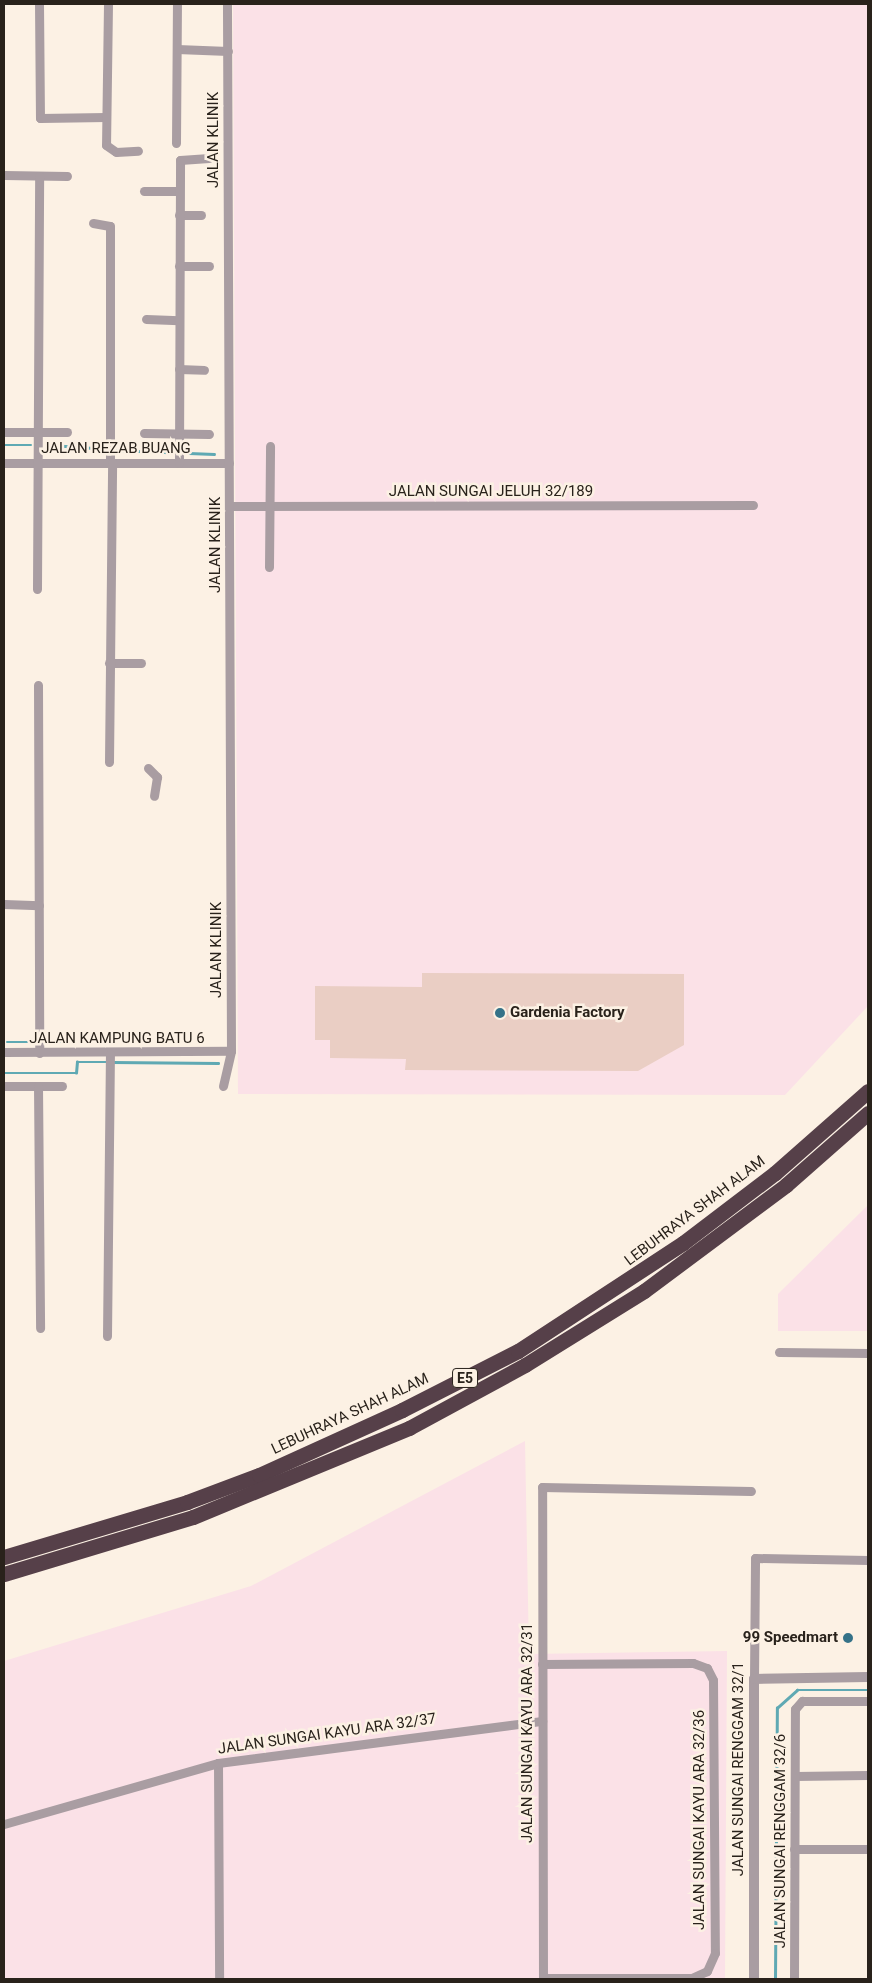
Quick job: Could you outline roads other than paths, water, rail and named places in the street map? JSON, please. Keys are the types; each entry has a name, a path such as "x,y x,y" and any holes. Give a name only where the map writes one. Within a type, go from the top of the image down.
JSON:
{"highway":[{"name":"LEBUHRAYA SHAH ALAM","path":"4,1557 142,1516 258,1475 402,1410 518,1351 683,1242 775,1173 868,1090"},
{"name":"E5","path":"4,1574 193,1517 408,1428 525,1365 644,1291 786,1186 868,1113"}],"street":[{"path":"39,4 40,118 106,116"},
{"path":"108,4 106,116 109,150 138,151"},
{"path":"176,143 177,4"},
{"name":"JALAN KLINIK","path":"223,1086 231,1051 227,4"},
{"path":"177,49 228,51"},
{"path":"179,458 180,160 209,158"},
{"path":"4,175 67,176"},
{"path":"37,589 39,176"},
{"path":"144,191 179,191"},
{"path":"179,215 201,215"},
{"path":"93,223 110,226 109,762"},
{"path":"179,266 209,266"},
{"path":"146,319 179,320"},
{"path":"179,369 204,370"},
{"path":"4,432 67,432"},
{"path":"144,432 209,434"},
{"path":"269,567 270,446"},
{"name":"JALAN REZAB BUANG","path":"4,463 39,463 111,457 179,458 229,463"},
{"name":"JALAN SUNGAI JELUH 32/189","path":"229,506 753,505"},
{"path":"109,663 141,662"},
{"path":"38,685 39,1046"},
{"path":"148,768 157,777 154,796"},
{"path":"4,904 39,905"},
{"name":"JALAN KAMPUNG BATU 6","path":"4,1052 39,1046 110,1054 231,1051"},
{"path":"107,1336 110,1054"},
{"path":"4,1086 62,1086"},
{"path":"38,1086 40,1328"},
{"path":"779,1352 868,1352"},
{"name":"JALAN SUNGAI KAYU ARA 32/31","path":"543,1978 542,1487 751,1491"},
{"name":"JALAN SUNGAI RENGGAM 32/1","path":"754,1979 755,1558 868,1560"},
{"name":"JALAN SUNGAI KAYU ARA 32/36","path":"542,1664 693,1663 707,1668 713,1680 715,1953 707,1971 692,1978 543,1978"},
{"path":"754,1679 868,1678"},
{"name":"JALAN SUNGAI RENGGAM 32/6","path":"794,1979 795,1776 798,1704 868,1701"},
{"name":"JALAN SUNGAI KAYU ARA 32/37","path":"4,1824 218,1763 542,1721"},
{"path":"218,1763 219,1979"},
{"path":"795,1776 868,1775"},
{"path":"794,1849 868,1849"}],"waterway":[{"path":"4,445 31,445"},
{"path":"51,445 108,449"},
{"path":"113,450 214,454"},
{"path":"7,1042 67,1042"},
{"path":"4,1073 76,1073 77,1062 107,1062"},
{"path":"112,1062 218,1063"},
{"path":"775,1979 777,1708 797,1690 868,1690"}],"place":[{"name":"Gardenia Factory","path":"500,1013"},
{"name":"99 Speedmart","path":"848,1638"}]}
